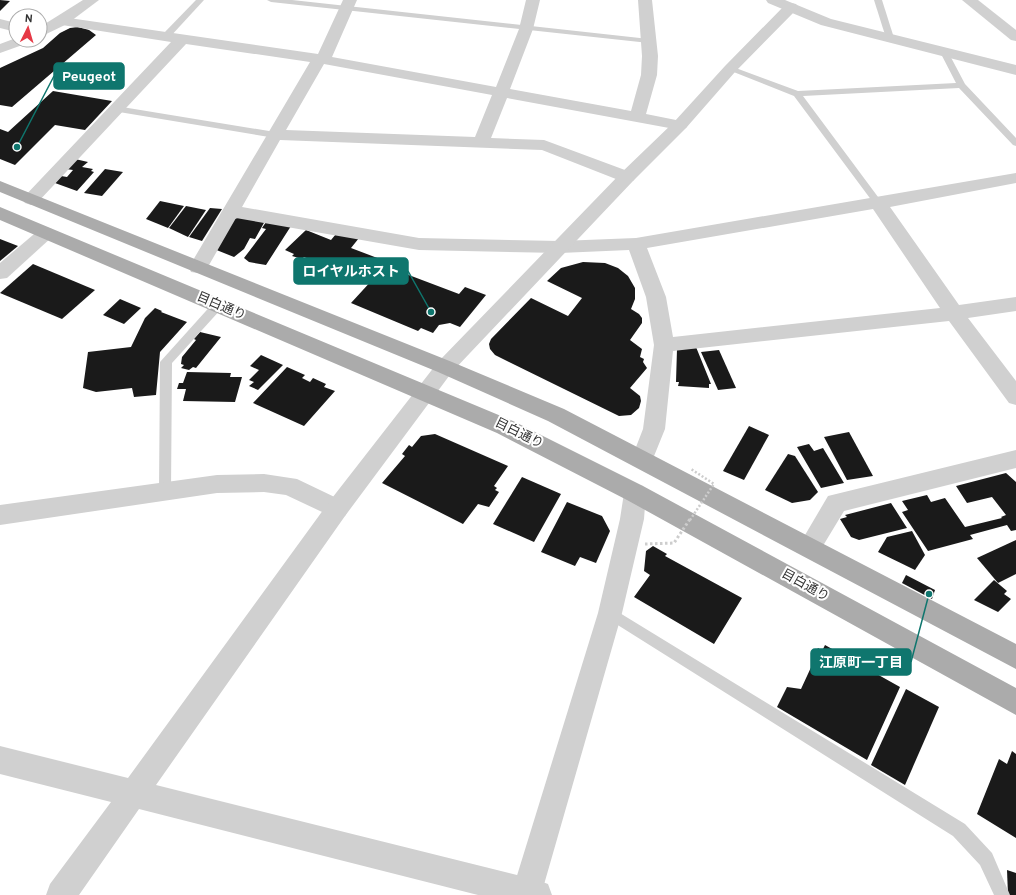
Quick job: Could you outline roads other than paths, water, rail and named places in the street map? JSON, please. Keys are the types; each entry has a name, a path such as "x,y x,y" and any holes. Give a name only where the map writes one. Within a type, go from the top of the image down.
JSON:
{"main road":[{"path":"0,186 445,367 556,415 810,547 1016,657"},
{"name":"目白通り","path":"0,212 46,233 505,427 635,493 1016,702"}],"street":[{"path":"48,29 62,21 92,0"},
{"path":"482,141 526,29 533,0"},
{"path":"638,118 648,75 649,41 645,0"},
{"path":"969,0 1016,37"},
{"path":"198,267 275,134 321,59 348,4"},
{"path":"61,895 337,509 424,392 445,367 627,177 680,125 730,69 782,4 826,22 943,50 1016,70"},
{"path":"62,21 321,59 680,125"},
{"path":"31,199 183,38"},
{"path":"275,134 482,141 544,145 627,177"},
{"path":"230,212 419,244 560,247 636,244 1016,178"},
{"path":"878,203 954,313 1016,397"},
{"path":"0,273 46,233"},
{"path":"636,244 656,297 664,345 654,429 642,460"},
{"path":"664,345 954,313 1016,304"},
{"path":"810,547 836,503 1016,458"},
{"path":"0,515 217,484 264,483 289,486 337,509"},
{"path":"0,760 530,894 610,613 632,519 635,493"}],"lane":[{"path":"166,36 200,0"},
{"path":"271,0 348,4 526,29 649,41"},
{"path":"878,0 890,38"},
{"path":"943,50 961,85 1016,143"},
{"path":"730,69 797,94 961,85"},
{"path":"797,94 878,203"},
{"path":"116,109 275,134"},
{"path":"165,491 166,362 218,305"},
{"path":"610,613 959,830 986,860 1002,895"}],"place":[{"name":"Peugeot","path":"17,147"},
{"name":"ロイヤルホスト","path":"431,312"},
{"name":"江原町一丁目","path":"929,594"}]}
